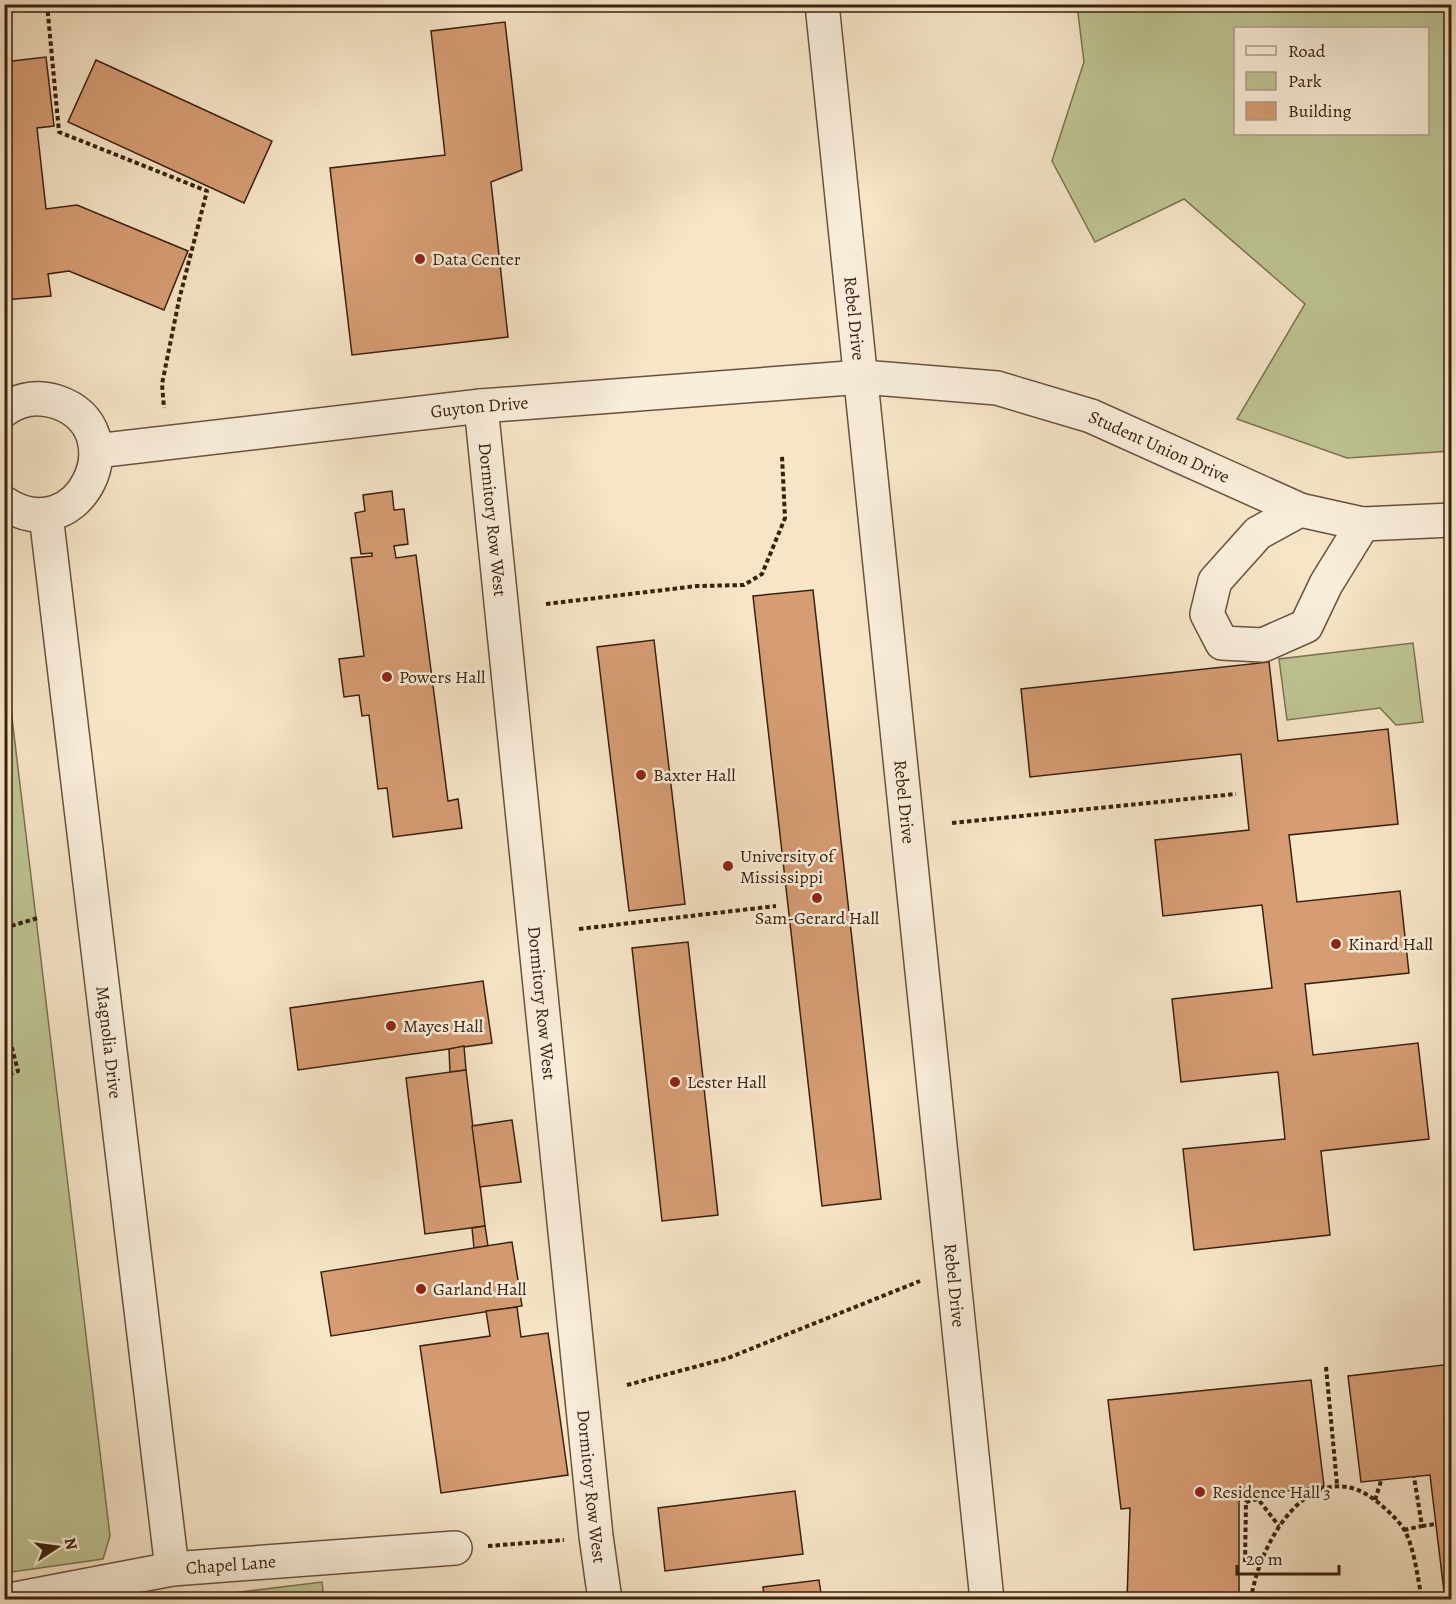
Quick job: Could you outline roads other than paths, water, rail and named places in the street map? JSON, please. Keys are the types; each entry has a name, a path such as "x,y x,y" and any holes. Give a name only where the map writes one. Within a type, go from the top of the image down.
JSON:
{"street":[{"name":"Rebel Drive","path":"822,4 987,1599"},
{"name":"Guyton Drive","path":"96,451 481,406 862,377"},
{"name":"Student Union Drive","path":"862,377 997,388 1091,416 1300,510 1363,524 1452,520"},
{"path":"4,410 30,399 49,399 66,405 81,417 92,433 96,451 95,469 88,486 78,500 63,510 45,514 30,514 4,503"},
{"name":"Dormitory Row West","path":"481,406 596,1536 605,1599"},
{"path":"1300,510 1258,533 1215,581 1207,614 1222,643 1263,645 1306,626 1326,584 1363,524"},
{"name":"Magnolia Drive","path":"45,514 172,1569"},
{"name":"Chapel Lane","path":"10,1599 172,1569 455,1548"}],"place":[{"name":"Data Center","path":"420,259"},
{"name":"Powers Hall","path":"387,677"},
{"name":"Baxter Hall","path":"641,775"},
{"name":"University of Mississippi","path":"728,866"},
{"name":"Sam-Gerard Hall","path":"817,898"},
{"name":"Kinard Hall","path":"1336,944"},
{"name":"Mayes Hall","path":"391,1026"},
{"name":"Lester Hall","path":"675,1082"},
{"name":"Garland Hall","path":"421,1289"},
{"name":"Residence Hall 3","path":"1200,1492"}]}
